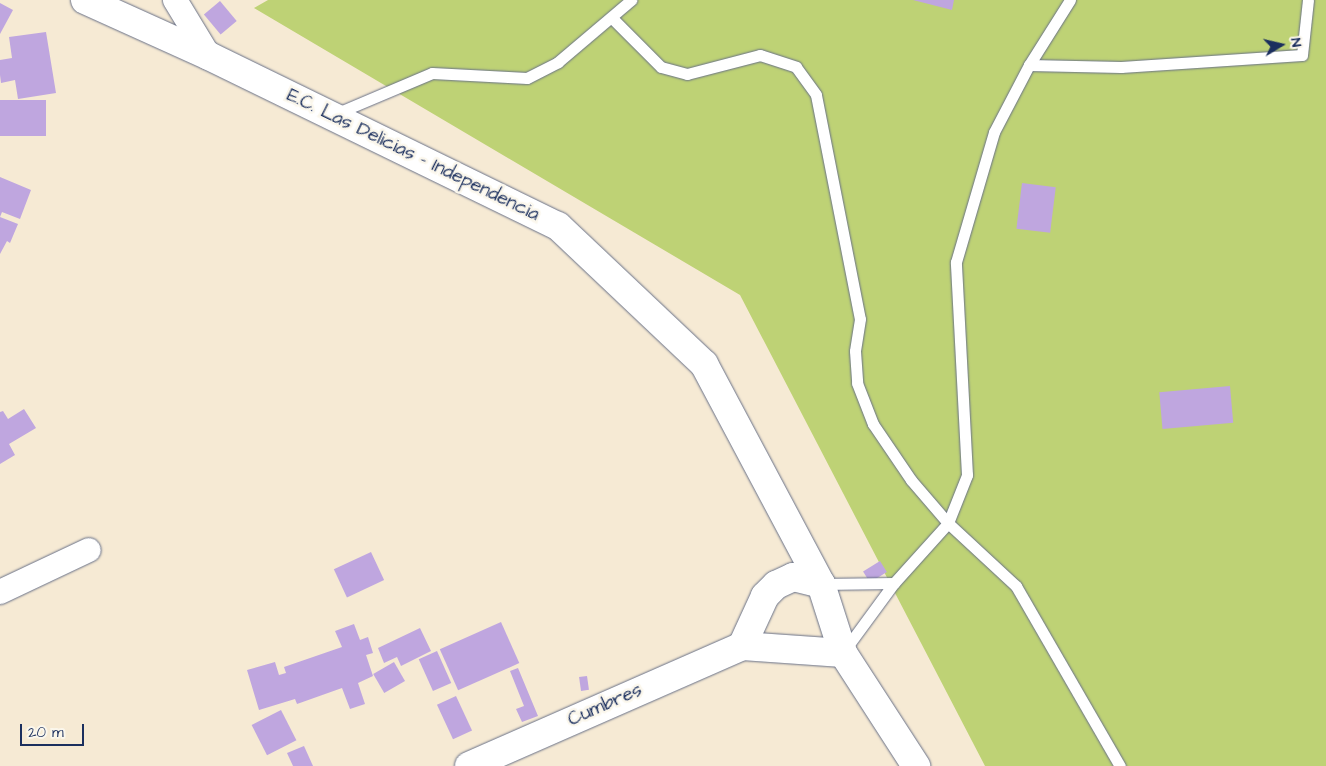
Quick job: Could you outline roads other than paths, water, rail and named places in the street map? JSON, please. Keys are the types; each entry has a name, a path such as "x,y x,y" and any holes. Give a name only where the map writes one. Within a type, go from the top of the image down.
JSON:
{"street":[{"name":"E.C. Las Delicias - Independencia","path":"85,0 209,56 558,226 704,364 821,584 843,653 916,766"},
{"path":"175,0 209,56"},
{"path":"0,592 89,550"},
{"path":"742,646 765,596 776,585 793,577 821,584"},
{"name":"Cumbres","path":"469,766 742,646 843,653"}],"lane":[{"path":"331,115 432,73 527,78 558,62 631,0"},
{"path":"843,653 894,584 948,523 967,475 956,262 994,132 1029,64 1070,0"},
{"path":"1029,64 1121,67 1302,55 1308,0"},
{"path":"612,18 662,66 687,74 760,56 796,67 816,95 860,319 855,351 857,383 873,424 911,480 948,523 1016,586 1120,766"},
{"path":"821,584 894,584"}]}
